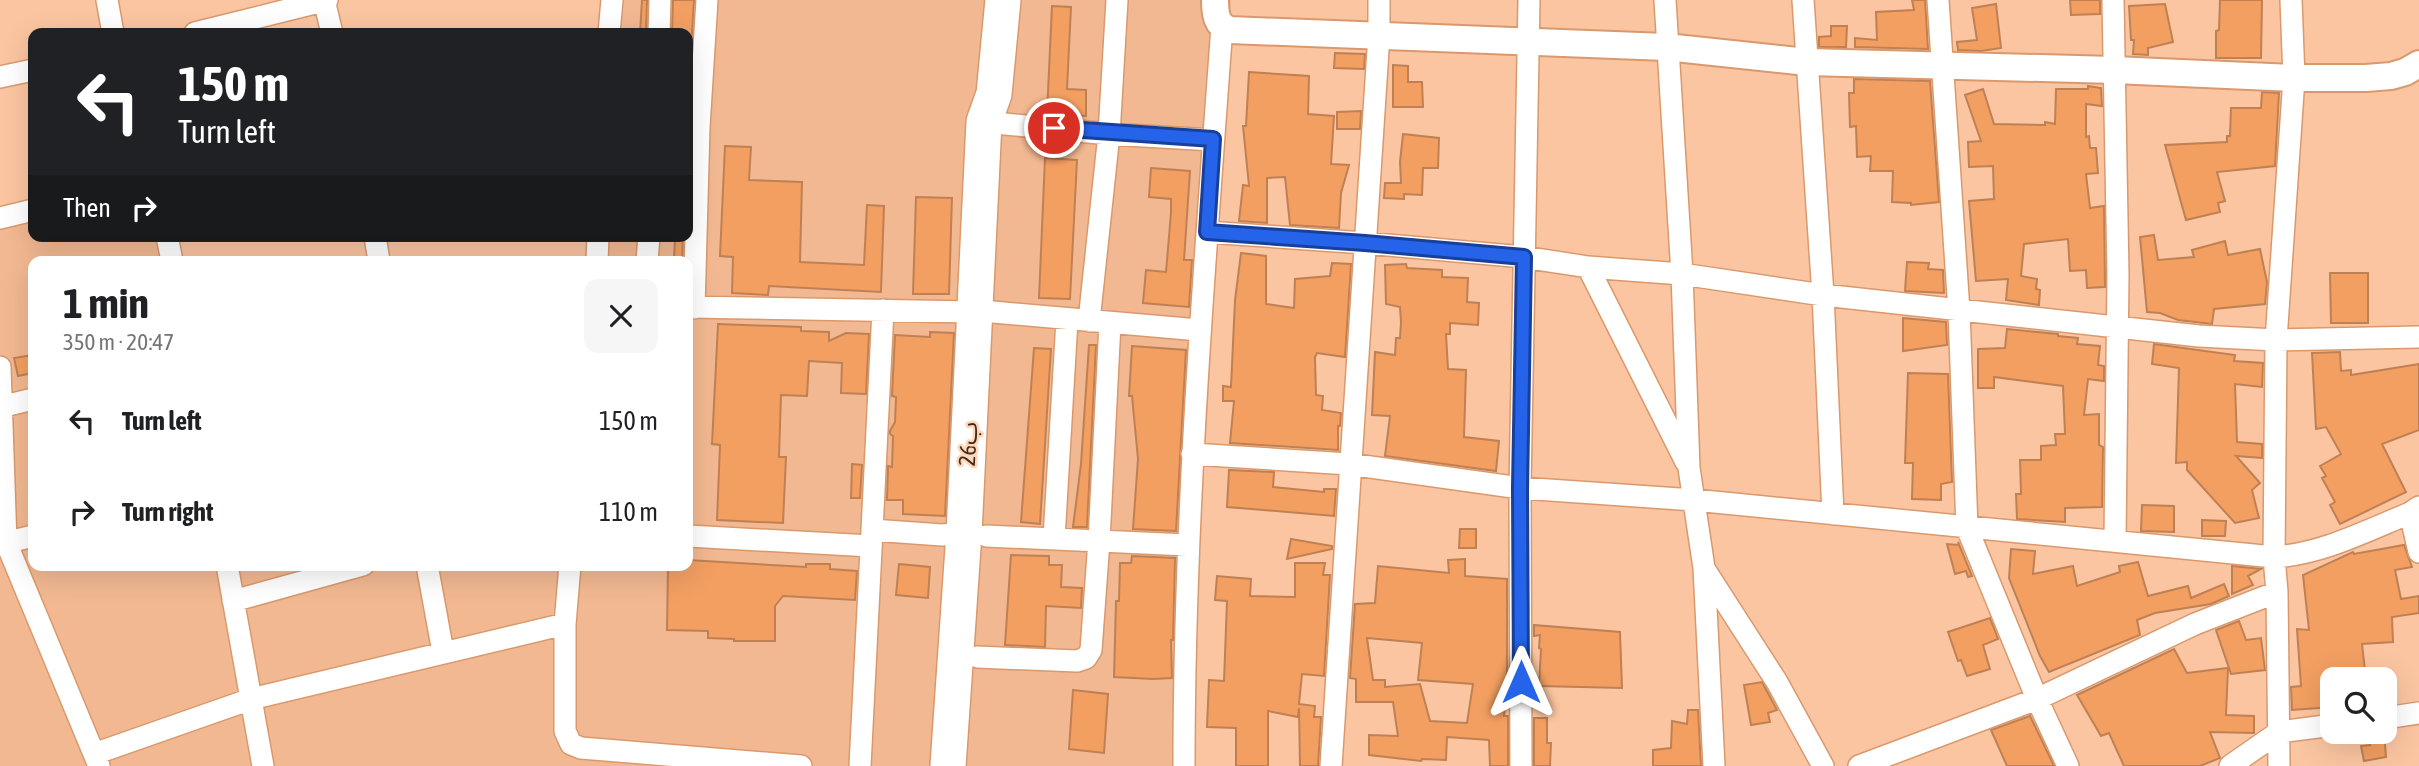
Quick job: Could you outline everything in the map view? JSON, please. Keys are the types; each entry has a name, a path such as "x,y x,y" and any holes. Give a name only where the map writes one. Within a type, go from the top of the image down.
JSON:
{"highway":[{"name":"26ب","path":"971,766 977,657 975,535 983,312 992,113 1003,0"},
{"name":"26ب","path":"948,766 975,535"}],"street":[{"path":"107,0 112,28"},
{"path":"215,28 325,0 331,28"},
{"path":"609,28 612,0"},
{"path":"659,28 660,0"},
{"path":"693,263 707,0"},
{"path":"1054,538 1089,321 1109,134 1117,0"},
{"path":"1184,766 1192,454 1222,26 1215,13 1215,0"},
{"path":"1331,766 1379,35 1379,0"},
{"path":"1521,766 1520,488 1529,0"},
{"path":"1665,0 1682,274 1689,468 1704,568 1714,766"},
{"path":"1802,0 1823,295 1833,514"},
{"path":"1938,0 1959,311 1968,528 2037,699 2068,766"},
{"path":"2113,0 2118,328 2115,541"},
{"path":"2279,766 2277,592 2274,557 2276,340 2294,78 2291,0"},
{"path":"1222,26 1230,30 1666,47 1807,62 2294,78 2392,76 2419,64"},
{"path":"0,77 28,71"},
{"path":"992,113 1109,134 1213,139"},
{"path":"0,218 28,211"},
{"path":"1207,232 1524,257 1588,267 1682,274 1823,295 1959,311 2199,336 2276,340 2419,337"},
{"path":"1588,267 1689,468"},
{"path":"693,308 983,312 1199,330"},
{"path":"860,766 883,310"},
{"path":"977,657 1077,661 1086,658 1091,650 1099,541 1089,321"},
{"path":"0,367 3,543 97,760 251,698 565,624"},
{"path":"1,406 28,400"},
{"path":"1192,454 1349,464 1520,488 1693,500 2274,557 2299,556 2415,510 2419,552"},
{"path":"693,536 871,538 942,534 1188,545"},
{"path":"3,543 28,537"},
{"path":"1704,568 1777,682 1823,766"},
{"path":"227,571 263,766"},
{"path":"233,601 341,571"},
{"path":"428,571 443,652"},
{"path":"569,571 565,624 565,731 571,744 604,757 801,766"},
{"path":"1859,766 2037,699 2195,624 2277,592"},
{"path":"2397,716 2419,713"},
{"path":"2230,766 2279,732 2320,726"}],"shaded area":[{"path":"624,0 1231,0 1187,766 0,766 0,228 28,221 28,242 175,242 177,256 28,256 28,571 693,571 693,256 602,256 604,242 693,242 693,28 621,28"}],"building":[{"path":"642,0 647,0 646,28 640,28"},
{"path":"673,0 694,0 692,28 672,28"},
{"path":"1912,0 1925,0 1928,49 1855,47 1855,38 1877,40 1876,12 1914,10"},
{"path":"2070,0 2100,0 2100,14 2071,15"},
{"path":"2220,0 2262,0 2261,58 2216,58"},
{"path":"1996,4 2001,48 1958,50 1957,42 1977,40 1972,8"},
{"path":"2165,4 2173,42 2148,48 2148,55 2133,54 2134,40 2131,40 2129,6"},
{"path":"1052,6 1071,7 1067,89 1086,90 1086,116 1047,113"},
{"path":"1831,26 1847,26 1846,47 1819,47 1819,37 1831,36"},
{"path":"1335,53 1365,54 1364,69 1334,68"},
{"path":"1393,65 1408,66 1408,82 1422,82 1423,107 1393,107"},
{"path":"1249,72 1309,76 1308,114 1334,116 1331,164 1349,165 1341,193 1339,228 1290,225 1285,177 1267,178 1267,223 1239,221 1243,185 1249,186 1243,126 1246,126"},
{"path":"1854,79 1930,81 1939,202 1911,205 1892,202 1893,171 1870,171 1871,156 1857,157 1856,126 1850,127 1849,93 1854,93"},
{"path":"2088,86 2101,88 2102,106 2086,104 2086,137 2089,136 2090,148 2096,148 2098,173 2086,174 2090,208 2104,206 2105,287 2087,288 2086,270 2070,271 2068,239 2024,244 2021,276 2037,279 2036,289 2040,290 2039,305 2006,300 2008,279 1976,281 1969,201 1994,199 1993,166 1969,167 1968,142 1981,141 1965,95 1983,89 1994,124 2045,125 2045,122 2055,124 2056,89 2088,89"},
{"path":"2262,92 2279,93 2275,166 2217,172 2225,201 2218,203 2220,212 2186,220 2165,145 2227,142 2227,136 2230,136 2231,108 2261,108"},
{"path":"1361,111 1360,129 1337,129 1337,112"},
{"path":"1403,134 1439,138 1438,168 1423,168 1422,195 1404,194 1404,199 1384,198 1385,183 1401,183"},
{"path":"725,146 751,147 749,180 802,182 800,262 864,265 867,205 884,206 881,292 769,286 768,295 732,293 733,257 720,256"},
{"path":"1045,158 1077,160 1070,299 1039,298"},
{"path":"1151,168 1190,171 1184,260 1192,260 1189,307 1143,303 1146,270 1166,272 1171,213 1171,199 1149,197"},
{"path":"916,197 952,198 949,294 913,294"},
{"path":"2154,235 2158,260 2194,257 2192,250 2225,241 2228,255 2260,249 2267,282 2265,304 2214,309 2212,324 2178,320 2160,313 2147,312 2140,237"},
{"path":"675,242 683,242 682,256 674,256"},
{"path":"1241,253 1266,256 1266,304 1294,308 1295,279 1330,276 1332,263 1351,264 1345,357 1317,353 1315,357 1316,395 1323,396 1322,410 1341,413 1338,450 1230,443 1234,401 1223,401 1223,386 1231,387 1235,300"},
{"path":"1907,262 1929,263 1928,269 1943,270 1944,293 1905,291"},
{"path":"1406,264 1407,268 1442,270 1442,277 1468,278 1467,302 1479,303 1478,325 1450,323 1450,334 1446,334 1448,369 1466,370 1464,437 1499,441 1496,471 1385,456 1390,416 1372,415 1375,352 1395,355 1396,338 1400,338 1400,307 1386,304 1385,265"},
{"path":"2330,273 2368,273 2368,323 2331,323"},
{"path":"1903,318 1946,322 1947,345 1903,351"},
{"path":"718,324 801,327 801,331 829,332 829,341 846,333 869,334 866,394 841,393 842,363 809,361 807,396 781,395 779,457 786,457 783,523 717,520 720,445 712,444"},
{"path":"2007,329 2058,334 2078,338 2077,344 2100,346 2098,365 2104,366 2104,381 2088,379 2084,415 2099,414 2099,445 2103,447 2102,507 2065,508 2065,522 2017,519 2016,494 2021,494 2020,460 2041,460 2041,446 2056,445 2055,434 2065,434 2063,386 1994,377 1994,388 1978,388 1978,349 2005,348"},
{"path":"930,332 954,333 945,516 903,514 903,500 887,500 888,466 892,467 893,436 890,431 895,422 896,397 892,396 895,335 930,337"},
{"path":"2154,344 2235,355 2234,361 2263,363 2262,387 2235,384 2237,442 2262,444 2262,458 2236,456 2260,483 2252,490 2259,518 2235,523 2187,470 2187,462 2176,463 2179,368 2152,364"},
{"path":"1089,345 1096,345 1087,527 1073,527 1081,464"},
{"path":"1132,346 1186,350 1176,531 1133,529 1138,459 1132,396 1129,396"},
{"path":"1034,348 1051,349 1040,524 1021,522"},
{"path":"2340,352 2341,371 2351,370 2351,375 2419,364 2419,430 2382,444 2406,492 2340,524 2330,505 2335,502 2322,478 2326,476 2320,466 2341,454 2326,427 2316,429 2312,353"},
{"path":"28,356 28,374 18,376 14,358"},
{"path":"1908,373 1948,374 1952,482 1941,484 1941,500 1912,499 1913,463 1905,463"},
{"path":"852,464 862,465 860,498 851,498"},
{"path":"1229,470 1274,472 1273,487 1324,492 1324,489 1336,489 1334,516 1227,507"},
{"path":"2142,505 2174,506 2174,532 2141,531"},
{"path":"2202,520 2226,521 2225,536 2202,536"},
{"path":"1460,529 1476,529 1476,548 1459,548"},
{"path":"1291,539 1332,546 1332,549 1287,559"},
{"path":"1958,542 1972,576 1968,577 1966,571 1955,574 1947,544 1959,545"},
{"path":"2404,545 2412,567 2395,570 2401,599 2419,596 2419,613 2392,617 2393,642 2362,644 2365,667 2320,667 2320,708 2292,710 2291,687 2301,686 2297,629 2309,630 2303,575 2353,552 2354,554"},
{"path":"2011,549 2035,551 2033,574 2073,566 2077,586 2120,572 2119,566 2138,562 2148,596 2188,586 2191,598 2224,584 2229,596 2211,604 2155,613 2137,620 2140,635 2049,672 2009,578"},
{"path":"1011,555 1049,556 1049,565 1062,565 1061,587 1082,588 1081,608 1046,606 1045,647 1005,645"},
{"path":"1132,556 1175,558 1172,678 1114,677 1120,563 1131,563"},
{"path":"1465,559 1465,576 1507,579 1507,689 1504,716 1508,716 1508,766 1490,766 1489,740 1447,737 1446,760 1421,761 1369,755 1369,735 1398,736 1393,702 1356,702 1356,679 1350,678 1355,604 1375,603 1378,566 1449,573 1448,560","holes":["1367,638 1422,643 1418,680 1473,684 1467,723 1430,721 1420,684 1385,687 1385,680 1373,680"]},
{"path":"693,560 806,567 806,564 830,564 830,569 857,571 855,600 783,596 775,606 775,641 734,641 708,638 708,631 667,630 668,571 693,571"},
{"path":"1295,563 1325,563 1323,575 1330,575 1324,676 1302,674 1299,704 1315,706 1314,717 1321,717 1318,766 1300,766 1299,708 1298,717 1268,711 1268,766 1236,766 1236,728 1207,727 1209,680 1224,681 1227,601 1215,600 1217,576 1251,579 1250,596 1295,597"},
{"path":"899,564 930,567 928,598 896,595"},
{"path":"2232,566 2261,569 2248,576 2253,585 2232,594"},
{"path":"1990,618 1998,639 1983,645 1990,669 1967,676 1961,660 1958,661 1948,632"},
{"path":"2239,621 2246,640 2261,638 2265,670 2231,674 2216,630"},
{"path":"1534,625 1620,632 1622,688 1539,686 1540,635 1534,636"},
{"path":"2174,649 2187,673 2228,668 2226,715 2254,716 2254,733 2210,732 2220,758 2200,766 2124,766 2109,733 2101,736 2077,695"},
{"path":"1762,682 1777,710 1768,713 1770,722 1751,725 1744,685"},
{"path":"1073,690 1108,694 1104,753 1069,749"},
{"path":"1688,710 1698,710 1701,766 1653,766 1653,750 1671,748 1672,721 1687,724"},
{"path":"2030,716 2054,766 2007,766 1991,730"},
{"path":"1534,718 1547,718 1547,743 1551,743 1550,766 1534,766"},
{"path":"2385,744 2386,757 2364,761 2361,746"}],"route":[{"path":"1054,128 1109,134 1213,139 1207,232 1524,257 1520,488 1521,682"}]}
